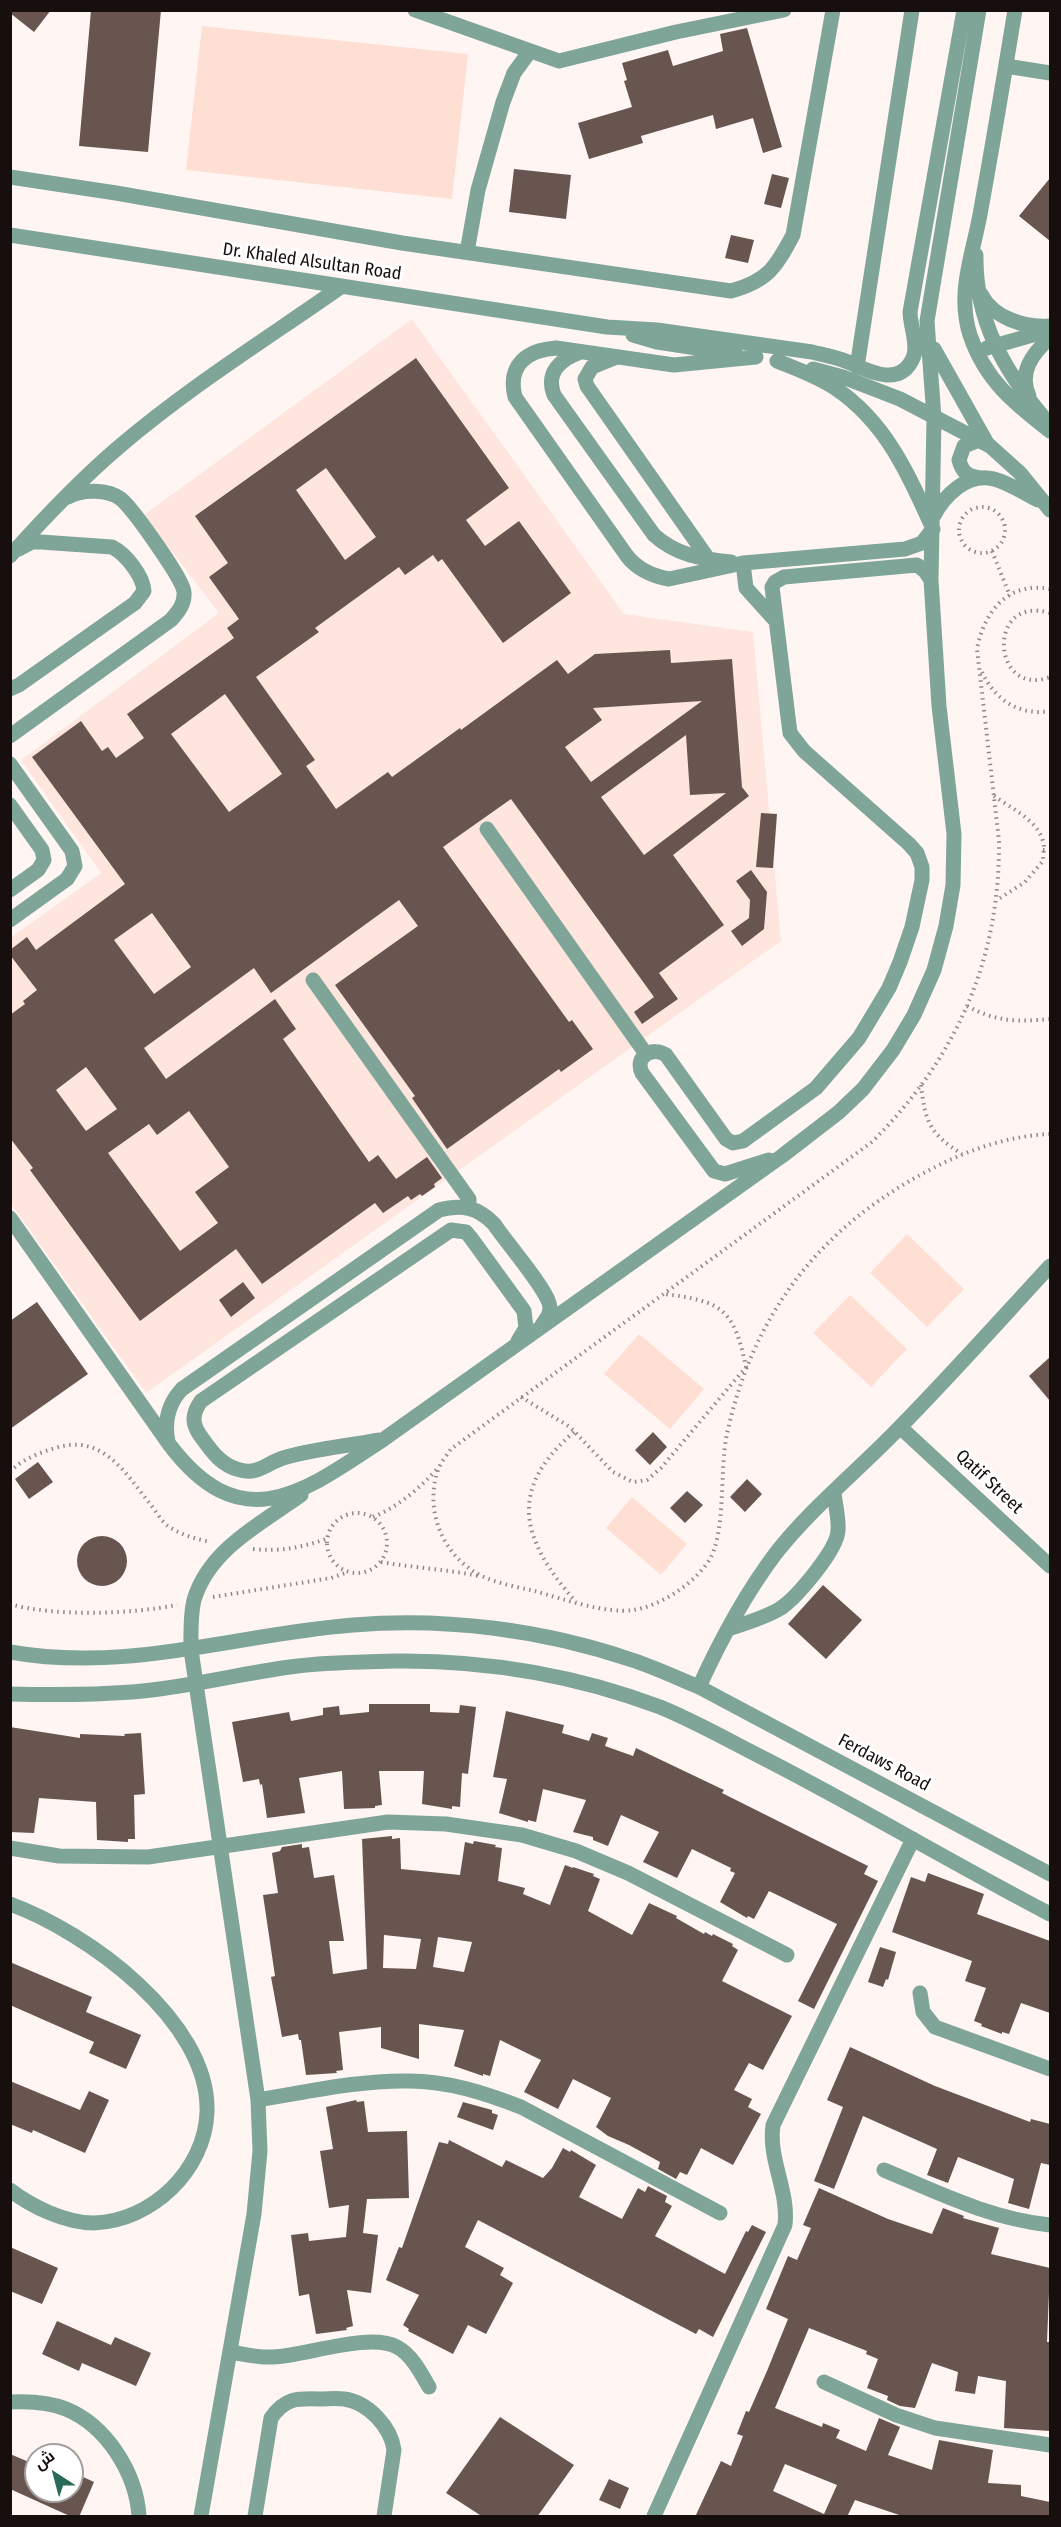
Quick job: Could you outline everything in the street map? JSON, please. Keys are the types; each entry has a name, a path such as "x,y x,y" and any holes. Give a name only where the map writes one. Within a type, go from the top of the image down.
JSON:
{"street":[{"path":"415,10 559,62 676,32 784,10"},
{"path":"10,177 467,252 731,291 753,285 777,265 793,235 833,10"},
{"path":"857,367 912,10"},
{"name":"Dr. Khaled Alsultan Road","path":"10,235 607,327 657,330 812,352 832,357 875,375 886,376 905,368 913,359 910,312 964,10"},
{"path":"201,2517 254,2214 260,2151 258,2100 191,1650 194,1600 204,1576 227,1548 782,1156 838,1112 863,1089 914,1015 934,970 954,885 954,834 939,706 931,580 934,418 928,308 979,10"},
{"path":"1015,10 977,237 966,274 964,307 970,336 995,383 1013,403 1050,431"},
{"path":"467,252 478,189 503,102 514,73 530,51"},
{"path":"1006,66 1050,73"},
{"path":"977,237 978,288 984,316 996,347 1017,385 1050,426"},
{"path":"13,553 65,498 125,442 342,286"},
{"path":"978,288 990,306 1007,318 1031,326 1050,328"},
{"name":"Dr. Khaled Alsultan Road","path":"607,327 657,342 756,357 843,377 900,399 983,442"},
{"path":"970,336 985,348 996,347 1050,328"},
{"path":"930,338 936,356 983,442 1020,473 1047,506"},
{"path":"1032,404 1027,393 1025,375 1032,358 1050,338"},
{"path":"756,357 674,365 556,348 533,352 521,361 515,371 512,384 515,397 634,565 645,572 669,579 743,563 905,549 922,543 950,493 961,485 985,478"},
{"path":"581,352 567,357 554,370 551,387 554,395 654,535 672,550 710,560 743,563"},
{"path":"617,357 592,367 585,379 587,386 710,560"},
{"path":"777,361 834,387 870,416 900,457 933,523"},
{"path":"983,442 964,446 959,460 964,472 970,476 995,479 1047,506"},
{"path":"10,736 171,620 183,604 185,595 179,578 120,498 80,491 65,498"},
{"path":"10,689 19,685 135,603 144,591 140,577 118,550 112,548 32,542 13,553"},
{"path":"743,563 746,588 774,619"},
{"path":"782,1156 725,1174 714,1171 642,1073 640,1063 646,1054 657,1050 666,1055 726,1139 733,1143 743,1141 816,1089 845,1056 870,1021 889,988 912,927 922,880 922,867 917,853 901,835 795,742 786,721 772,587 774,582 784,577 917,565 931,580"},
{"path":"10,764 72,851 75,866 67,879 10,920"},
{"path":"10,805 42,850 44,860 38,870 10,890"},
{"path":"487,829 646,1054"},
{"path":"313,980 469,1199 469,1208"},
{"path":"169,1444 166,1431 169,1408 174,1398 195,1379 438,1210 450,1207 469,1208 486,1216 494,1224 550,1305 549,1317 540,1328"},
{"path":"10,1218 191,1472 215,1489 252,1501 294,1494 329,1476"},
{"path":"384,1439 281,1459 261,1470 239,1470 217,1458 198,1433 194,1425 194,1416 201,1401 451,1230 466,1232 524,1311 526,1328 515,1346"},
{"path":"699,1687 728,1629 777,1552 799,1527 900,1427 1050,1266"},
{"name":"Qatif Street","path":"900,1427 1050,1566"},
{"path":"728,1629 771,1614 783,1606 828,1556 836,1544 838,1530 834,1492"},
{"name":"Ferdaws Road","path":"10,1652 74,1659 132,1658 282,1634 354,1625 412,1623 475,1626 567,1641 632,1660 699,1687 1050,1874"},
{"path":"10,1694 65,1696 135,1692 292,1666 395,1661 471,1663 541,1673 604,1689 662,1708 780,1767 974,1875 1050,1914"},
{"path":"10,1848 59,1856 148,1857 388,1822 446,1824 522,1835 576,1851 628,1874 787,1956"},
{"path":"654,2517 785,2225 787,2207 771,2140 772,2125 913,1839"},
{"path":"10,1904 46,1918 82,1941 115,1964 147,1992 174,2022 191,2048 203,2083 207,2112 201,2142 191,2167 172,2189 146,2208 120,2219 93,2223 64,2217 38,2208 10,2190"},
{"path":"920,1994 923,2012 935,2027 1050,2069"},
{"path":"258,2100 374,2082 410,2080 449,2085 490,2095 521,2107 720,2213"},
{"path":"884,2170 981,2211 1027,2223 1050,2225"},
{"path":"231,2352 272,2357 363,2343 382,2343 397,2347 410,2357 429,2386"},
{"path":"824,2382 896,2415 935,2428 1050,2445"},
{"path":"255,2517 271,2418 279,2407 301,2398 346,2399 370,2411 387,2430 393,2440 394,2450 384,2517"},
{"path":"10,2402 49,2405 66,2409 89,2422 122,2462 135,2487 139,2517"}],"path":[{"path":"976,508 990,509 1001,518 1004,524 1003,539 992,551 974,552 967,549 960,537 959,530 964,516 976,508"},
{"path":"992,551 1010,596"},
{"path":"372,1518 401,1501 424,1483 451,1449 864,1149 889,1125 921,1085 942,1054 967,1006 992,934 997,900 999,841 977,649 981,630 990,612 1010,596 1022,590 1041,587 1050,589"},
{"path":"1050,613 1038,610 1018,616 1010,624 1003,644 1009,665 1016,673 1037,680 1050,676"},
{"path":"980,669 988,686 1002,700 1019,710 1039,713 1050,711"},
{"path":"994,796 1025,817 1037,829 1043,842 1043,861 1025,882 997,900"},
{"path":"1043,850 1050,850"},
{"path":"967,1006 987,1017 1020,1022 1050,1019"},
{"path":"921,1085 924,1110 930,1128 941,1141 963,1154"},
{"path":"381,1562 409,1567 448,1569 577,1603 630,1611 644,1608 683,1587 709,1561 719,1526 726,1437 746,1367 778,1302 817,1252 840,1231 893,1191 963,1154 996,1142 1050,1134"},
{"path":"663,1294 706,1301 723,1310 736,1326 746,1367"},
{"path":"521,1397 574,1432 613,1472 633,1482 647,1480 661,1468 746,1367"},
{"path":"574,1432 556,1447 542,1467 532,1485 528,1507 531,1530 537,1548 556,1580 577,1603"},
{"path":"10,1472 34,1455 60,1446 83,1444 99,1449 116,1462 166,1525 192,1538 213,1542 227,1548 273,1551 304,1547 328,1538"},
{"path":"438,1468 434,1489 434,1509 439,1532 450,1551 464,1565 483,1577"},
{"path":"358,1514 372,1518 382,1526 386,1535 386,1553 381,1562 366,1572 348,1572 333,1561 329,1552 328,1538 334,1525 349,1515 358,1514"}],"shaded area":[{"path":"202,26 468,54 452,199 186,170"},
{"path":"412,319 624,614 753,632 781,941 146,1393 11,1204 10,938 101,873 21,760 219,613 144,515"},
{"path":"907,1234 964,1289 927,1327 870,1273"},
{"path":"850,1295 907,1349 871,1387 813,1333"},
{"path":"639,1334 704,1389 670,1429 604,1374"},
{"path":"632,1497 687,1544 661,1575 606,1528"}],"building":[{"path":"10,10 51,10 34,32 10,13"},
{"path":"91,10 161,10 148,152 79,146"},
{"path":"747,28 782,147 763,153 753,118 716,129 713,115 641,136 643,143 589,159 578,123 632,107 624,81 627,80 622,63 668,50 673,66 723,51 720,34"},
{"path":"514,169 571,175 566,219 509,212"},
{"path":"772,174 789,178 781,208 764,204"},
{"path":"1050,178 1050,241 1019,216"},
{"path":"731,235 754,240 748,263 725,258"},
{"path":"416,358 509,488 466,520 485,546 519,521 571,593 503,643 442,559 438,562 433,555 405,575 399,567 315,628 319,632 256,677 315,760 306,766 336,809 388,772 392,777 557,660 568,674 595,654 670,650 671,663 732,659 742,787 749,796 673,855 724,925 659,973 678,999 642,1024 634,1012 654,997 511,799 443,847 569,1022 572,1020 593,1049 561,1072 559,1069 447,1149 412,1098 415,1096 335,985 418,926 399,900 271,993 254,968 144,1048 166,1079 275,999 296,1029 283,1039 369,1162 378,1155 396,1179 427,1157 442,1178 434,1184 435,1187 422,1196 420,1194 411,1200 408,1196 383,1213 375,1203 262,1284 236,1249 140,1321 30,1170 33,1168 10,1138 10,1015 25,1004 23,1001 37,990 10,955 10,950 27,937 36,950 125,884 32,757 81,721 102,751 108,747 116,758 144,738 127,714 234,638 227,628 239,619 209,577 228,563 195,516","holes":["326,468 376,537 345,560 296,490","225,694 282,774 229,812 171,734","702,701 591,782 565,747 602,720 593,708","686,735 690,795 726,793 644,855 601,797","152,913 191,967 154,994 114,940","86,1067 117,1109 86,1131 56,1090","189,1111 229,1167 195,1192 218,1223 180,1251 108,1153 149,1124 157,1135"]},
{"path":"761,813 777,814 773,868 756,867"},
{"path":"751,870 767,892 764,929 742,946 731,931 749,918 750,900 736,881"},
{"path":"243,1282 255,1298 231,1317 219,1300"},
{"path":"37,1302 88,1374 10,1429 10,1321"},
{"path":"1050,1357 1050,1401 1029,1376"},
{"path":"653,1432 667,1447 650,1465 635,1450"},
{"path":"38,1462 53,1482 29,1499 15,1479"},
{"path":"747,1479 762,1494 745,1512 730,1497"},
{"path":"687,1491 703,1505 685,1523 670,1508"},
{"path":"102,1536 111,1538 122,1547 127,1561 125,1570 116,1581 102,1586 93,1584 82,1575 77,1561 79,1552 88,1541"},
{"path":"823,1585 862,1620 826,1659 788,1624"},
{"path":"369,1704 430,1704 430,1712 459,1713 460,1705 476,1707 468,1774 462,1773 460,1807 452,1806 452,1809 422,1804 424,1771 379,1771 382,1805 375,1806 375,1808 344,1809 342,1771 299,1778 305,1813 267,1818 262,1784 260,1785 259,1779 243,1782 232,1722 289,1712 291,1721 323,1715 323,1708 339,1706 340,1715 369,1712"},
{"path":"506,1711 564,1725 562,1733 589,1741 592,1733 608,1738 605,1746 633,1756 636,1748 724,1790 722,1793 868,1866 864,1874 878,1881 814,2009 798,2001 837,1924 769,1891 754,1919 748,1916 747,1918 720,1902 735,1873 730,1871 731,1868 692,1849 677,1878 643,1862 659,1832 621,1815 608,1846 593,1840 593,1837 573,1832 586,1800 543,1789 536,1822 528,1820 528,1822 499,1813 507,1779 493,1777"},
{"path":"10,1727 80,1738 80,1734 125,1736 124,1734 141,1733 145,1794 134,1795 135,1839 128,1839 128,1842 97,1840 96,1802 39,1798 34,1833 10,1832"},
{"path":"392,1836 392,1839 400,1838 401,1869 460,1875 465,1842 473,1844 474,1841 496,1845 495,1847 502,1848 498,1881 525,1888 523,1894 550,1905 565,1865 594,1874 593,1876 600,1879 588,1911 632,1935 649,1903 677,1916 676,1918 704,1934 705,1932 712,1936 713,1934 733,1944 732,1946 738,1950 722,1981 792,2016 763,2070 749,2063 734,2090 752,2099 748,2107 761,2114 733,2165 701,2148 687,2175 680,2172 676,2179 658,2169 660,2162 608,2136 596,2127 611,2098 573,2079 558,2109 524,2092 541,2060 500,2040 490,2076 483,2074 483,2076 454,2066 464,2030 419,2024 419,2059 381,2048 381,2027 339,2032 343,2070 336,2071 337,2073 306,2075 298,2034 282,2037 271,1977 275,1976 263,1895 278,1893 272,1853 280,1851 282,1847 302,1844 302,1848 309,1847 314,1878 334,1875 344,1941 329,1941 333,1974 367,1969 362,1839","holes":["384,1935 421,1939 416,1969 383,1968","438,1937 472,1942 464,1972 433,1967"]},
{"path":"928,1873 984,1894 977,1914 1050,1941 1050,2013 1021,2003 1009,2034 1002,2032 1002,2034 981,2026 982,2024 974,2021 986,1988 965,1981 972,1961 892,1932 911,1877 925,1882"},
{"path":"880,1947 896,1952 888,1980 886,1979 883,1987 868,1982"},
{"path":"10,1962 92,1997 86,2012 141,2035 126,2069 89,2053 94,2042 10,2005"},
{"path":"850,2047 935,2086 1030,2122 1031,2119 1050,2124 1050,2165 1041,2163 1029,2209 1008,2203 1014,2179 958,2157 948,2183 927,2175 937,2149 863,2116 834,2189 814,2181 843,2107 827,2100"},
{"path":"10,2081 80,2110 89,2091 109,2100 85,2153 33,2130 32,2133 10,2124"},
{"path":"356,2100 357,2102 364,2101 368,2132 407,2131 409,2198 367,2199 363,2233 378,2235 371,2293 347,2290 353,2326 346,2328 347,2330 316,2334 309,2294 299,2296 291,2235 308,2233 309,2241 346,2237 349,2205 329,2208 320,2151 333,2149 326,2107"},
{"path":"463,2102 492,2110 492,2113 498,2115 493,2130 457,2117"},
{"path":"449,2140 502,2167 506,2160 543,2178 552,2168 563,2148 570,2152 571,2150 596,2165 579,2197 622,2219 638,2188 645,2192 648,2186 667,2196 665,2202 672,2206 655,2236 725,2274 746,2231 748,2232 752,2225 766,2232 713,2337 699,2329 696,2334 478,2220 465,2247 504,2268 500,2275 513,2283 486,2334 468,2325 453,2354 408,2331 409,2329 403,2325 419,2295 386,2280 399,2247 402,2248 439,2142 448,2144"},
{"path":"819,2188 888,2219 932,2234 943,2208 964,2216 963,2218 999,2228 991,2254 1050,2268 1047,2342 1050,2342 1050,2431 1004,2428 1006,2381 978,2376 975,2394 955,2391 958,2372 932,2363 915,2408 900,2406 887,2400 888,2396 867,2388 878,2359 866,2354 867,2351 809,2328 775,2408 822,2427 823,2423 840,2430 836,2438 866,2451 879,2418 900,2427 888,2455 932,2470 939,2440 993,2450 988,2483 1021,2485 1021,2496 1050,2502 1050,2517 905,2517 855,2500 847,2517 695,2517 721,2461 731,2466 743,2436 737,2434 746,2411 749,2412 788,2319 766,2309 788,2256 797,2260 811,2228 803,2225","holes":["785,2464 837,2485 824,2514 773,2491"]},
{"path":"10,2247 58,2268 42,2304 10,2291"},
{"path":"57,2321 111,2345 115,2337 151,2353 136,2386 82,2363 79,2371 42,2354"},
{"path":"500,2417 574,2465 537,2517 483,2517 446,2493"},
{"path":"10,2454 24,2460 24,2495 10,2489"},
{"path":"84,2477 94,2482 79,2517 72,2517 41,2503 84,2503"},
{"path":"609,2479 629,2488 620,2509 599,2500"}]}
